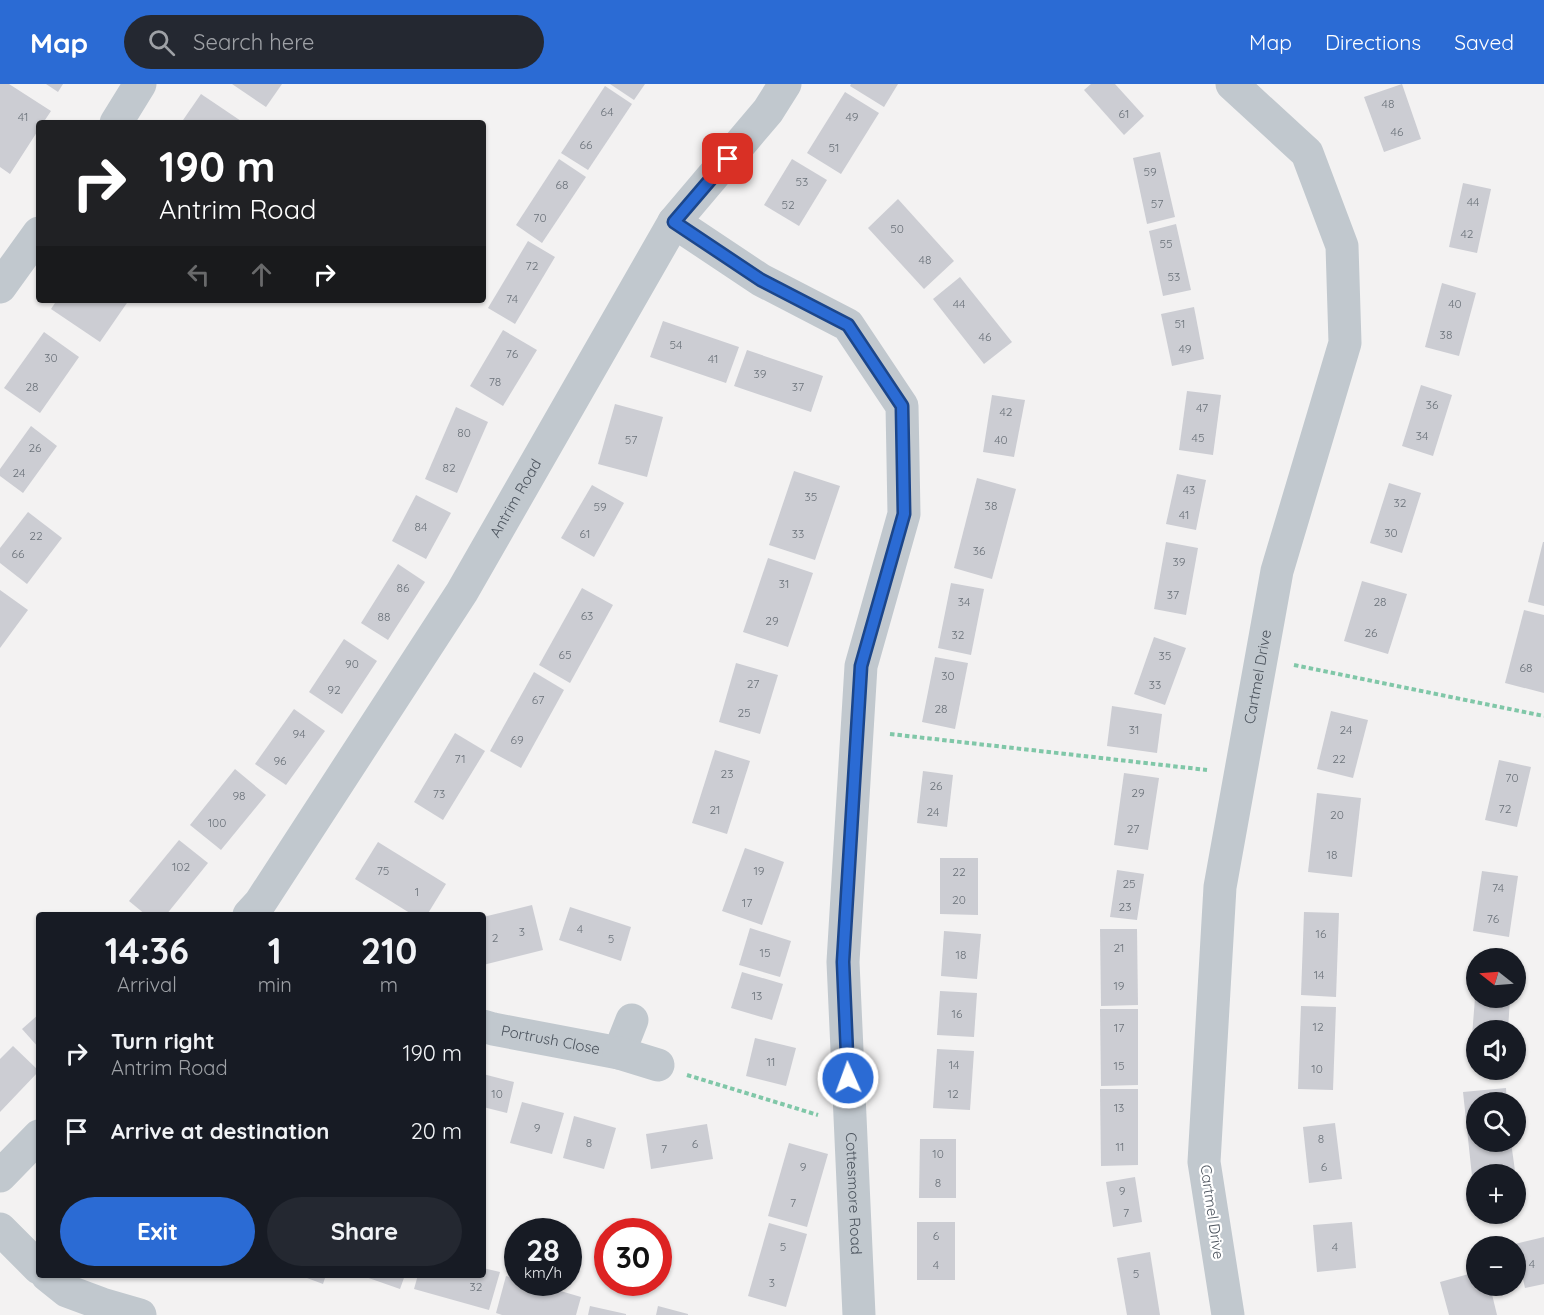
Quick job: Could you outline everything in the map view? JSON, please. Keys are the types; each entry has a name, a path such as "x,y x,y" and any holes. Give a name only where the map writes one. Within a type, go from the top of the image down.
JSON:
{"street":[{"path":"118,120 140,84"},
{"name":"Antrim Road","path":"261,911 462,592 674,222 768,111 785,84"},
{"name":"Cartmel Drive","path":"1228,1315 1204,1162 1220,887 1277,571 1345,343 1342,246 1307,153 1232,84"},
{"name":"Cottesmore Road","path":"674,222 761,280 848,325 902,406 904,514 861,666 843,962 858,1315"},
{"path":"0,287 36,237"},
{"name":"Portrush Close","path":"619,1053 632,1020"},
{"name":"Portrush Close","path":"486,1027 619,1053 658,1065"},
{"path":"0,1176 36,1139"},
{"path":"0,1229 36,1265"},
{"path":"51,1278 67,1291 140,1315"}],"path":[{"path":"1261,658 1544,716"},
{"path":"858,731 1241,773"},
{"path":"658,1065 850,1125"}],"building":[{"path":"0,84 9,84 51,111 45,120 36,120 36,134 10,174 0,167"},
{"path":"46,84 63,84 58,92"},
{"path":"232,84 282,84 266,107"},
{"path":"610,84 645,84 634,100"},
{"path":"851,84 898,84 884,107 850,86"},
{"path":"1091,84 1115,84 1144,116 1124,135 1084,90"},
{"path":"1402,84 1421,139 1384,152 1364,97"},
{"path":"605,86 632,104 588,170 561,153"},
{"path":"845,92 879,113 841,174 807,153"},
{"path":"201,94 240,120 183,120"},
{"path":"1160,152 1175,217 1147,224 1133,158"},
{"path":"559,159 586,177 542,243 516,225"},
{"path":"792,159 827,180 799,226 764,205"},
{"path":"1463,183 1491,189 1477,253 1449,247"},
{"path":"898,199 954,261 924,289 868,228"},
{"path":"1176,224 1191,290 1163,296 1149,231"},
{"path":"528,241 555,257 515,324 488,308"},
{"path":"960,277 1012,342 984,364 933,299"},
{"path":"1442,283 1476,293 1459,356 1425,347"},
{"path":"55,303 127,303 100,342 51,309"},
{"path":"1194,307 1204,359 1172,366 1161,314"},
{"path":"663,321 739,347 726,383 650,357"},
{"path":"503,330 537,350 503,406 470,386"},
{"path":"44,332 79,357 40,413 4,388"},
{"path":"747,350 823,376 811,412 734,386"},
{"path":"1421,385 1452,395 1433,456 1402,446"},
{"path":"1187,391 1221,395 1213,455 1179,450"},
{"path":"992,395 1025,400 1014,457 983,452"},
{"path":"615,404 663,417 647,477 598,464"},
{"path":"456,407 488,422 457,493 425,479"},
{"path":"31,426 57,446 23,493 0,476 0,469"},
{"path":"794,471 840,486 815,560 769,545"},
{"path":"1177,474 1206,480 1196,530 1166,524"},
{"path":"977,478 1016,489 992,579 954,568"},
{"path":"1389,483 1421,493 1402,553 1370,543"},
{"path":"592,485 624,503 594,557 561,538"},
{"path":"416,495 451,513 426,559 392,541"},
{"path":"28,512 62,538 27,584 0,563 0,548"},
{"path":"1166,542 1198,548 1186,615 1154,609"},
{"path":"1544,542 1544,606 1528,602"},
{"path":"768,558 813,573 788,647 743,632"},
{"path":"398,564 425,582 388,640 361,623"},
{"path":"1362,581 1407,594 1388,654 1344,641"},
{"path":"951,583 984,589 971,655 938,648"},
{"path":"582,588 613,605 570,683 539,665"},
{"path":"0,590 28,610 0,648"},
{"path":"1524,610 1544,615 1544,693 1505,683"},
{"path":"1154,637 1186,648 1165,705 1134,694"},
{"path":"344,639 377,661 342,714 309,692"},
{"path":"935,657 968,663 955,729 922,722"},
{"path":"736,663 778,675 760,734 719,722"},
{"path":"534,672 564,690 521,768 490,751"},
{"path":"1112,706 1162,714 1157,753 1107,746"},
{"path":"294,709 325,731 286,785 255,764"},
{"path":"1331,711 1368,720 1353,778 1317,769"},
{"path":"455,733 485,751 443,820 414,802"},
{"path":"715,750 750,761 727,834 692,823"},
{"path":"1499,760 1531,767 1517,827 1485,820"},
{"path":"235,769 266,795 221,850 190,825"},
{"path":"923,771 953,775 947,827 917,823"},
{"path":"1124,773 1159,778 1148,850 1114,845"},
{"path":"1317,793 1361,798 1352,877 1308,872"},
{"path":"179,840 208,863 168,912 142,912 129,901"},
{"path":"378,842 446,884 429,912 408,912 355,879"},
{"path":"745,848 784,862 762,925 722,911"},
{"path":"940,858 978,858 978,915 940,914"},
{"path":"1117,870 1144,874 1137,920 1110,917"},
{"path":"1482,871 1518,876 1509,937 1473,931"},
{"path":"532,905 543,950 486,964 486,916"},
{"path":"570,907 631,927 621,961 559,940"},
{"path":"1304,912 1339,913 1336,997 1301,995"},
{"path":"750,928 791,941 780,977 739,965"},
{"path":"1100,929 1137,929 1138,1005 1101,1006"},
{"path":"944,931 981,934 977,979 941,976"},
{"path":"742,972 783,984 772,1020 731,1008"},
{"path":"940,991 977,993 974,1037 937,1035"},
{"path":"1301,1006 1336,1007 1333,1090 1298,1089"},
{"path":"1474,1008 1509,1008 1509,1020 1473,1020"},
{"path":"1100,1009 1138,1009 1138,1085 1101,1086"},
{"path":"36,1017 36,1045 22,1029"},
{"path":"755,1038 796,1048 786,1086 746,1076"},
{"path":"13,1046 36,1068 36,1074 0,1112 0,1059"},
{"path":"937,1049 974,1051 970,1110 933,1108"},
{"path":"486,1075 514,1082 507,1113 486,1108"},
{"path":"1506,1088 1506,1092 1466,1092 1466,1120 1463,1092"},
{"path":"1100,1089 1138,1089 1138,1165 1101,1166"},
{"path":"522,1102 564,1113 552,1154 510,1143"},
{"path":"574,1116 616,1128 604,1169 563,1158"},
{"path":"1335,1123 1342,1179 1309,1183 1303,1127"},
{"path":"707,1124 713,1159 651,1169 646,1134"},
{"path":"920,1139 956,1139 956,1198 919,1198"},
{"path":"789,1143 828,1154 807,1227 768,1216"},
{"path":"1469,1152 1512,1152 1514,1164 1471,1164"},
{"path":"1135,1177 1142,1222 1113,1227 1106,1182"},
{"path":"917,1222 955,1222 955,1280 917,1280"},
{"path":"1352,1222 1356,1268 1317,1272 1313,1225"},
{"path":"769,1223 807,1234 786,1307 748,1296"},
{"path":"1544,1237 1544,1284 1526,1288 1526,1241"},
{"path":"1150,1252 1160,1315 1127,1315 1117,1258"},
{"path":"486,1269 500,1272 489,1310 414,1289 417,1278 486,1278"},
{"path":"1466,1275 1466,1296 1492,1296 1497,1315 1449,1315 1440,1282"},
{"path":"307,1278 325,1278 323,1284"},
{"path":"369,1278 404,1278 400,1289"},
{"path":"504,1283 504,1296 581,1297 576,1315 502,1315 496,1313"},
{"path":"590,1306 626,1314 626,1315 588,1315"},
{"path":"658,1306 688,1314 688,1315 656,1315"}],"route":[{"path":"728,159 674,222 761,280 848,325 902,406 904,514 861,666 843,962 848,1078"}]}
